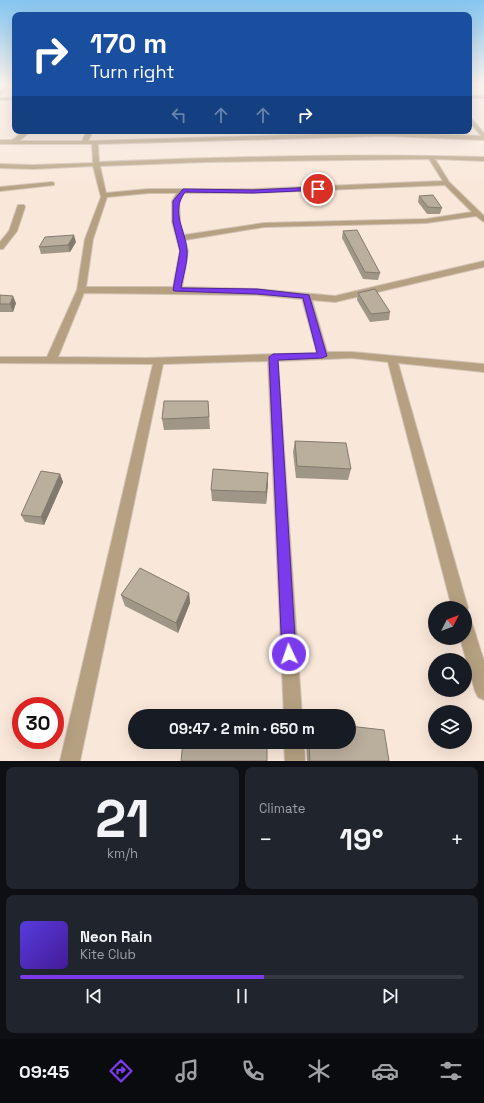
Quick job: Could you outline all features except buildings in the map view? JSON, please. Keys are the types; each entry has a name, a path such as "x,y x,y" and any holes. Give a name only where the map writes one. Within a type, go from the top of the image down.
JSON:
{"street":[{"path":"472,122 484,137"},
{"path":"14,142 24,134"},
{"path":"84,143 88,134"},
{"path":"218,134 220,138"},
{"path":"0,142 84,143 148,138 220,138 276,134"},
{"path":"444,134 484,137"},
{"path":"51,360 81,290 89,239 104,197 96,164 95,142"},
{"path":"431,158 447,184 484,220"},
{"path":"0,166 33,167 207,160 484,159"},
{"path":"0,189 52,184"},
{"path":"104,195 183,190 253,191 447,184"},
{"path":"177,290 184,251 176,222 175,201 183,190"},
{"path":"0,247 13,231 21,207"},
{"path":"180,238 264,224 426,221 477,214"},
{"path":"81,290 257,292 335,299 484,264"},
{"path":"306,296 322,356"},
{"path":"0,360 159,360 352,355 484,368"},
{"path":"273,357 293,709"},
{"path":"392,359 458,601"},
{"path":"70,761 159,360"},
{"path":"471,645 484,691"},
{"path":"294,749 295,761"}],"route":[{"path":"289,654 273,357 322,356 306,296 257,292 177,290 184,251 176,222 175,201 183,190 253,191 318,189"}]}
